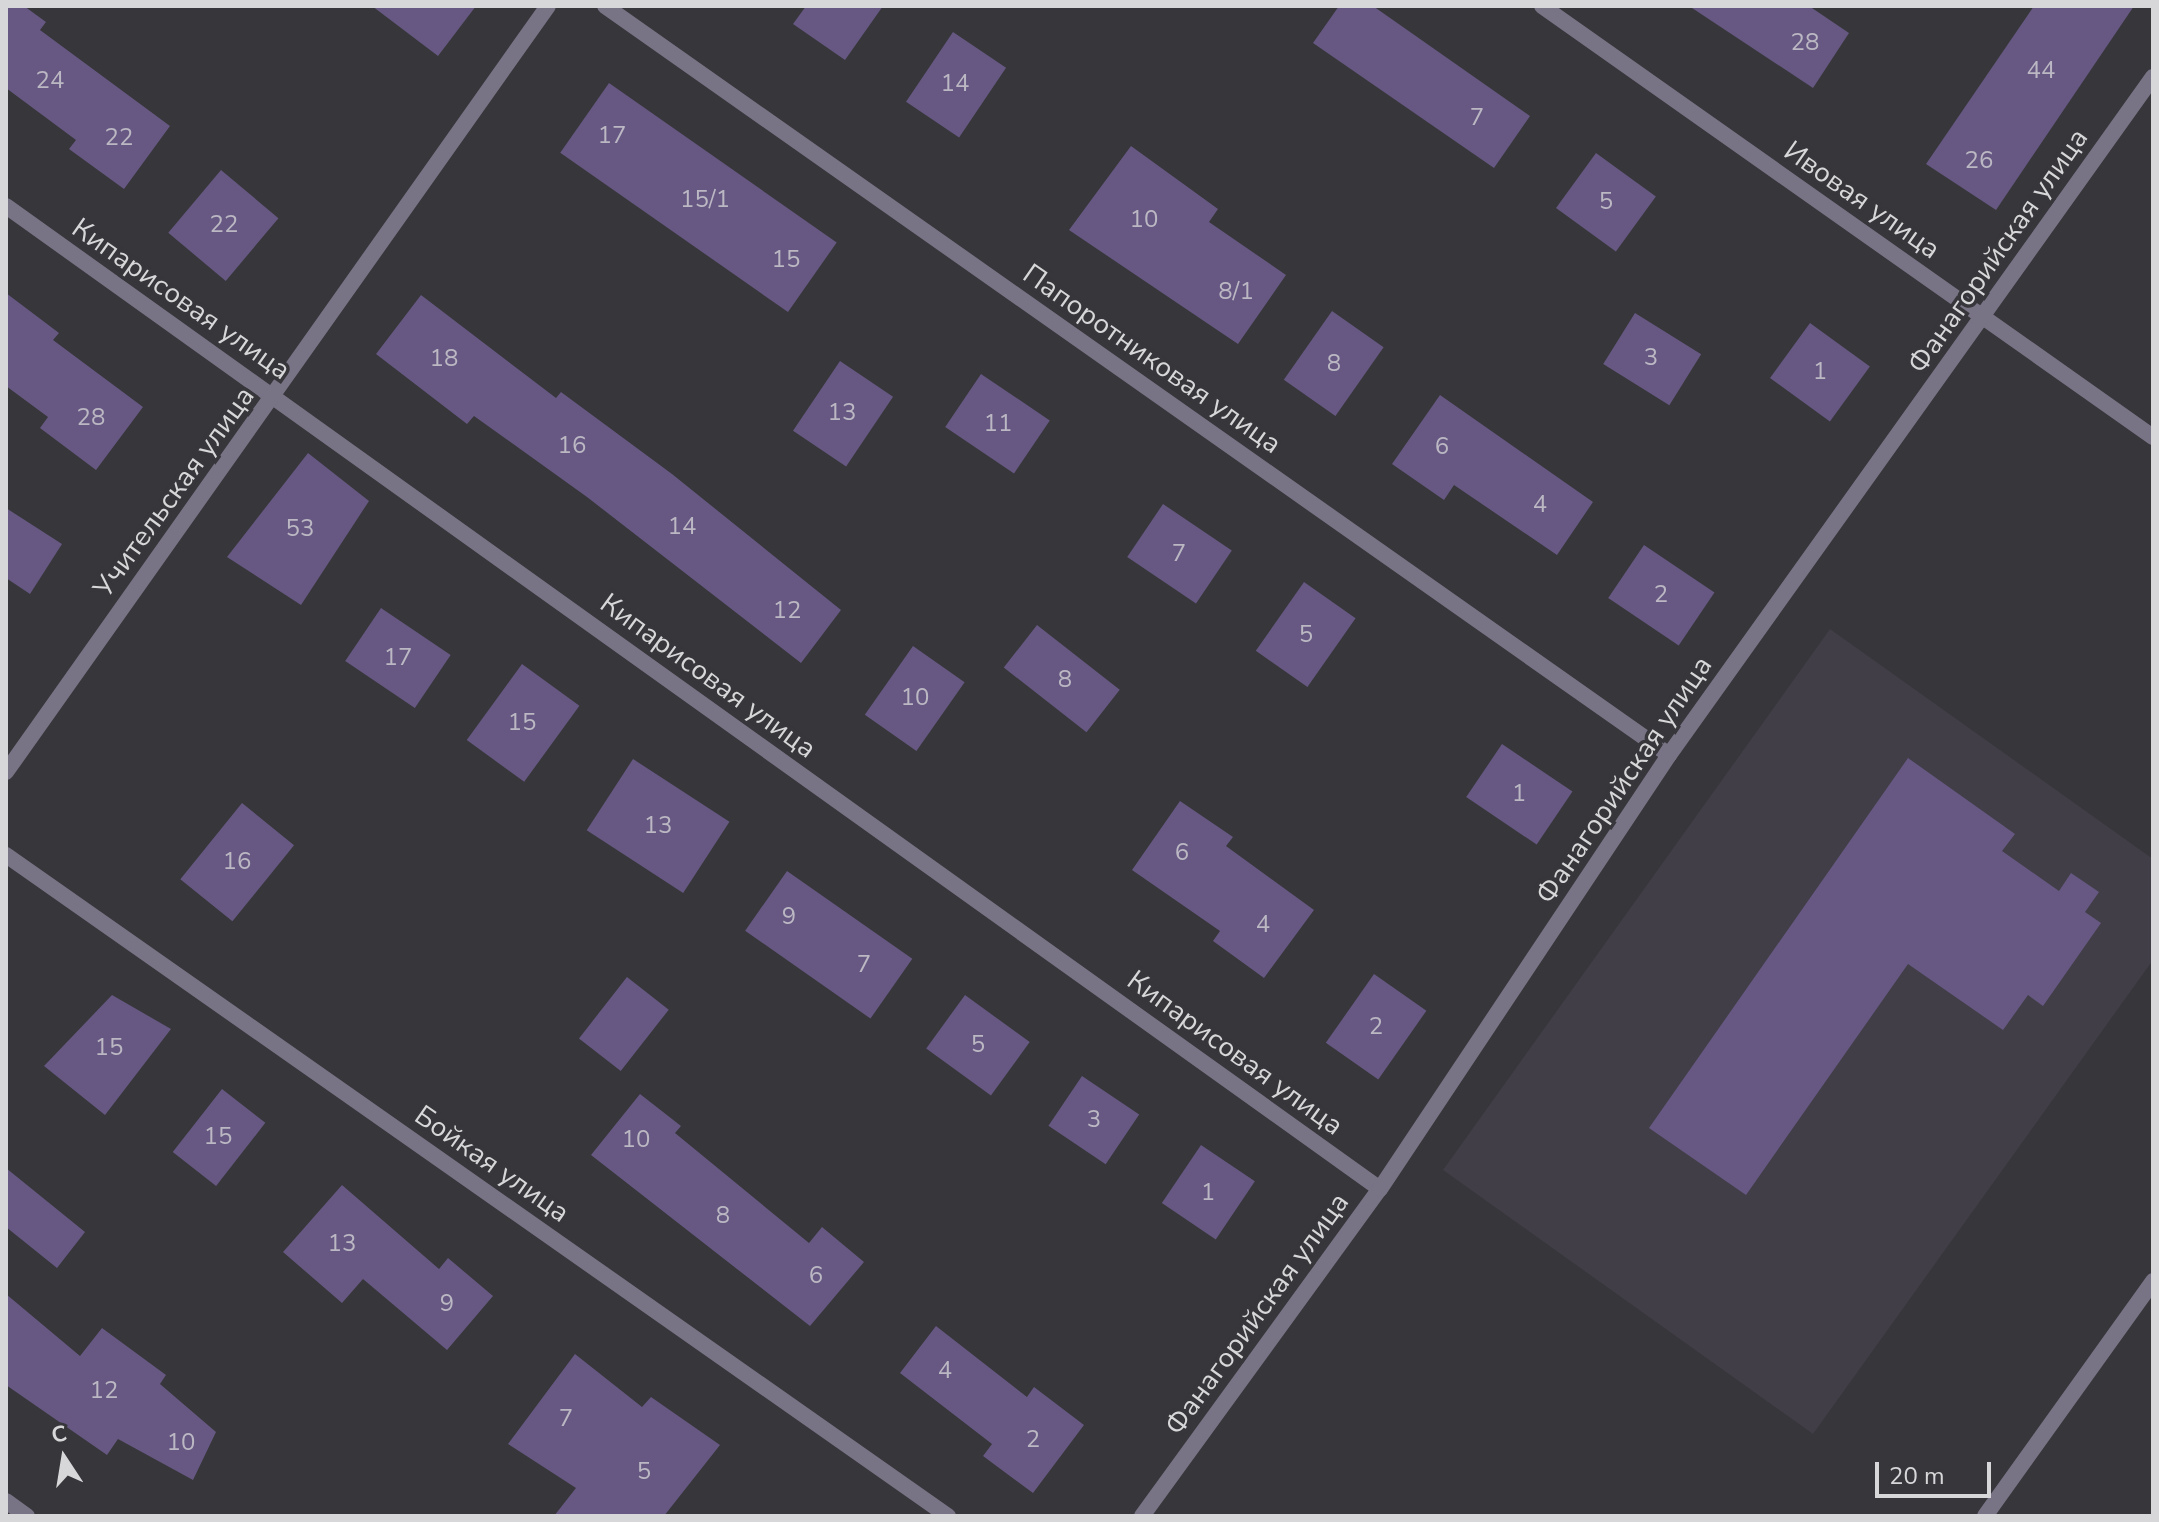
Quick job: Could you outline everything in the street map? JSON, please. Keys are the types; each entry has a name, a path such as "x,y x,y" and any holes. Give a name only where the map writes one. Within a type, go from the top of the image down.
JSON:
{"street":[{"name":"Учительская улица","path":"6,772 548,6"},
{"name":"Папоротниковая улица","path":"605,6 1669,755"},
{"name":"Ивовая улица","path":"1542,6 2153,437"},
{"name":"Фанагорийская улица","path":"1142,1516 1380,1189 1669,755 1984,318 2153,77"},
{"name":"Кипарисовая улица","path":"6,206 1380,1189"},
{"name":"Бойкая улица","path":"6,855 948,1516"},
{"path":"1985,1516 2153,1281"},
{"path":"6,1501 27,1516"}],"shaded area":[{"path":"1830,629 2153,859 2153,960 1813,1434 1443,1170"}],"building":[{"path":"6,6 24,6 46,22 40,30 170,126 124,189 69,149 76,140 6,88"},
{"path":"372,6 476,6 438,56"},
{"path":"806,6 883,6 845,60 793,24"},
{"path":"1339,6 1373,6 1530,116 1494,168 1313,43"},
{"path":"1689,6 1809,6 1849,33 1813,88"},
{"path":"2034,6 2134,6 1996,210 1926,164"},
{"path":"953,32 1006,68 959,137 906,102"},
{"path":"609,83 837,242 788,312 560,153"},
{"path":"1131,146 1218,209 1209,222 1286,275 1238,344 1069,230"},
{"path":"1596,153 1656,196 1616,252 1556,208"},
{"path":"221,170 278,218 226,281 168,233"},
{"path":"6,293 59,333 53,340 143,407 96,470 40,428 48,417 6,386"},
{"path":"421,295 556,398 561,392 672,474 841,610 801,663 587,497 474,416 467,424 376,354"},
{"path":"1332,311 1384,347 1335,416 1284,380"},
{"path":"1635,313 1701,354 1669,405 1603,364"},
{"path":"1810,323 1870,366 1830,422 1770,378"},
{"path":"840,361 893,397 846,466 793,431"},
{"path":"981,374 1050,420 1014,473 945,427"},
{"path":"1440,395 1593,502 1557,555 1454,485 1444,500 1392,464"},
{"path":"308,453 369,501 301,605 227,557"},
{"path":"1163,504 1232,550 1196,603 1127,557"},
{"path":"6,508 62,544 30,594 6,578"},
{"path":"1644,545 1714,593 1679,646 1608,598"},
{"path":"1304,582 1356,618 1307,687 1256,651"},
{"path":"381,608 451,655 415,708 345,661"},
{"path":"1037,625 1120,690 1086,732 1004,668"},
{"path":"913,646 965,682 916,751 865,715"},
{"path":"522,664 579,706 524,782 467,740"},
{"path":"1502,744 1572,792 1537,845 1466,797"},
{"path":"1908,758 2015,834 2002,851 2059,891 2071,873 2099,892 2085,912 2101,923 2043,1006 2028,995 2003,1030 1908,964 1746,1195 1649,1128"},
{"path":"633,759 729,822 683,893 587,830"},
{"path":"1180,801 1233,837 1226,846 1314,910 1264,978 1213,941 1220,931 1132,870"},
{"path":"242,803 294,845 232,921 180,879"},
{"path":"787,871 912,959 870,1019 745,931"},
{"path":"1374,974 1426,1011 1378,1080 1326,1043"},
{"path":"627,977 669,1010 621,1071 579,1038"},
{"path":"112,995 171,1029 105,1115 44,1066"},
{"path":"965,995 1030,1042 991,1095 926,1048"},
{"path":"1082,1076 1139,1115 1106,1164 1048,1126"},
{"path":"222,1089 265,1123 216,1186 173,1152"},
{"path":"640,1094 681,1126 675,1133 809,1243 822,1227 864,1262 810,1326 591,1155"},
{"path":"1201,1145 1255,1181 1216,1239 1162,1203"},
{"path":"6,1168 85,1232 57,1268 6,1227"},
{"path":"342,1185 439,1269 448,1258 493,1296 447,1350 363,1279 342,1303 283,1252"},
{"path":"6,1294 80,1356 102,1328 166,1375 160,1384 216,1432 193,1480 118,1439 107,1455 6,1385"},
{"path":"936,1326 1027,1397 1034,1387 1084,1425 1033,1493 983,1456 992,1444 900,1373"},
{"path":"575,1354 642,1407 651,1397 720,1445 664,1516 554,1516 576,1488 508,1444"}]}
